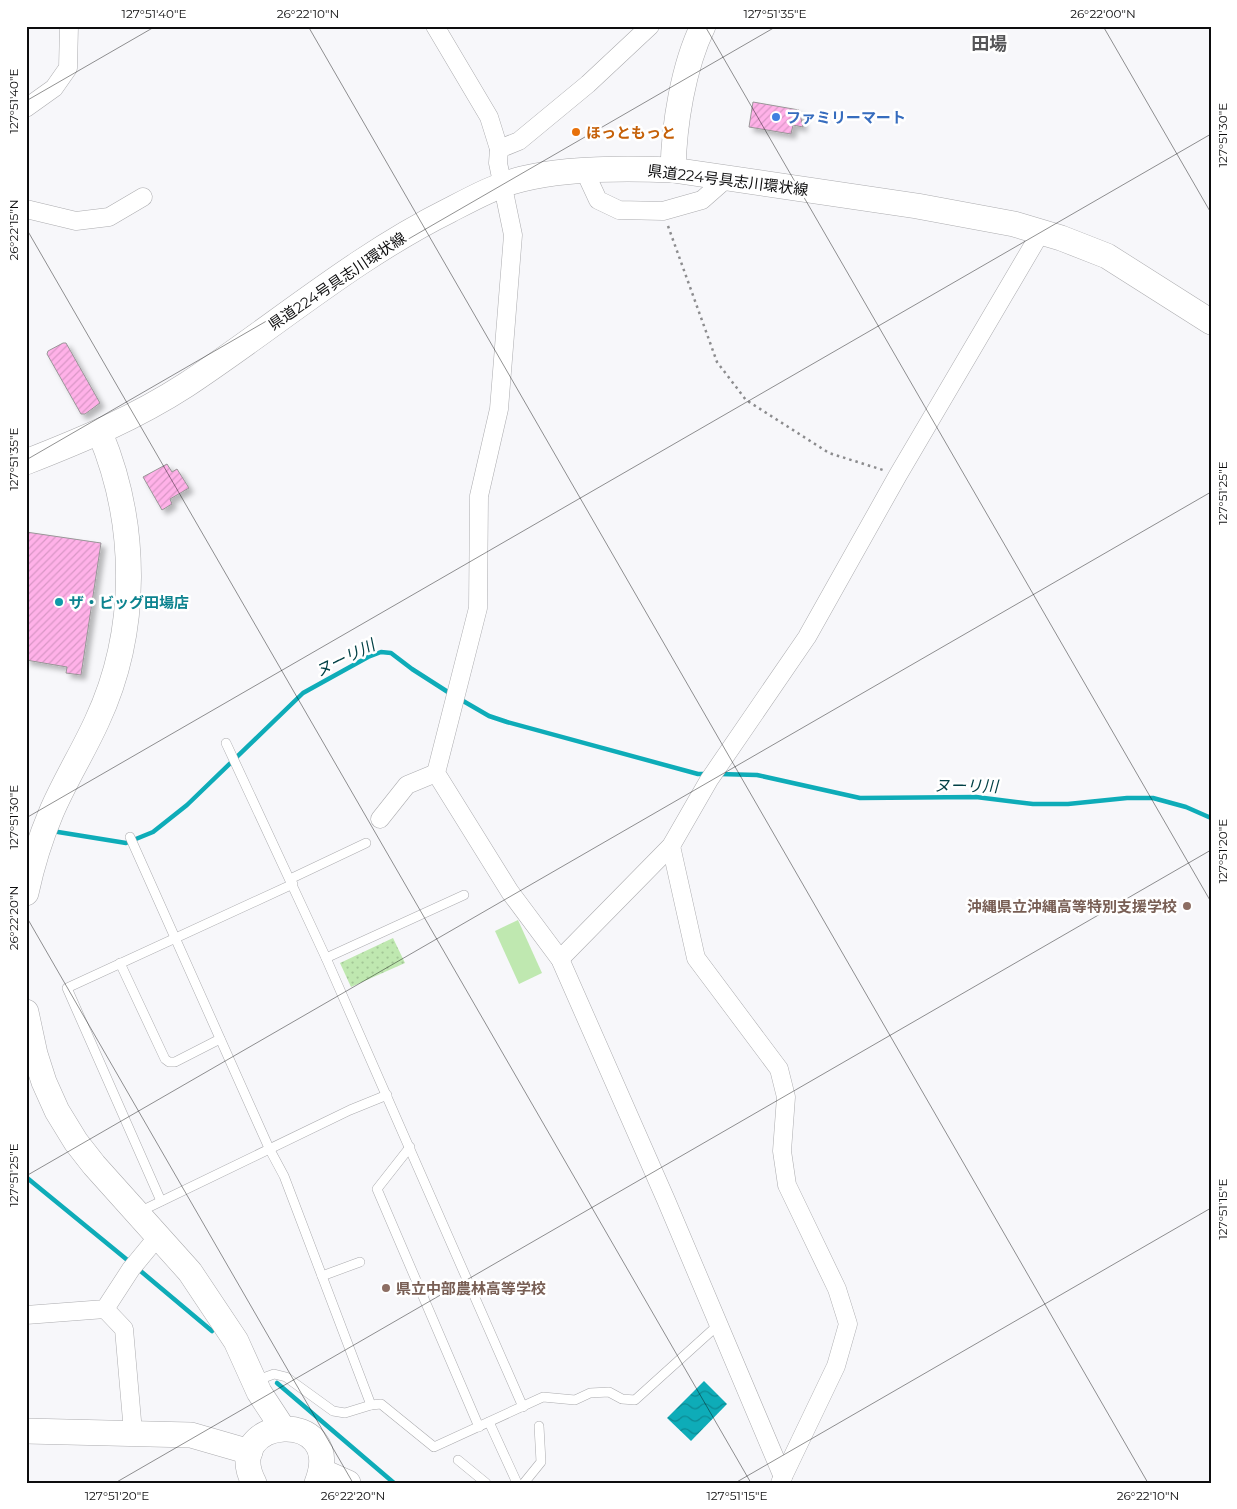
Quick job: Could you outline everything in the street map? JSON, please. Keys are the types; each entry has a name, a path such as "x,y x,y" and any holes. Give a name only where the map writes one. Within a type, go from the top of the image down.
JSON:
{"street":[{"path":"26,108 54,88 68,68 69,26"},
{"path":"435,26 489,117 499,149 498,163 513,235 499,409 479,496 478,608 436,774 510,892 560,959 718,1325 782,1480"},
{"path":"499,149 518,141 588,84 650,26"},
{"path":"673,170 674,133 682,93 703,26"},
{"name":"県道224号具志川環状線","path":"26,462 100,433 144,411 184,386 399,237 466,201 530,177 632,168 673,170 926,208 1014,224 1107,256 1211,322"},
{"path":"585,172 598,200 619,210 663,211 702,200 727,178"},
{"path":"26,209 76,221 109,217 143,197"},
{"path":"560,959 671,846 709,780 808,637 898,475 1041,232"},
{"path":"26,893 34,858 51,812 98,721 110,689 127,616 129,563 126,532 114,466 100,433"},
{"path":"380,819 407,784 436,774"},
{"path":"671,846 696,958 778,1069 786,1097 782,1151 786,1185 837,1289 848,1324 836,1366 782,1480"},
{"path":"26,1012 35,1054 57,1111 76,1142 94,1165 160,1235 190,1272 236,1341 254,1382 282,1427"},
{"path":"106,1309 131,1269 160,1235"},
{"path":"26,1315 106,1309"},
{"path":"106,1309 124,1329 133,1432"},
{"path":"254,1483 248,1464 250,1452 262,1435 282,1427 304,1432 319,1449 319,1477 348,1483"},
{"path":"26,1431 133,1432 192,1435 250,1452"}],"lane":[{"path":"226,743 292,881 523,1408"},
{"path":"130,837 269,1148 284,1176 371,1404"},
{"path":"161,1200 67,988 175,938 366,843"},
{"path":"326,958 464,895"},
{"path":"120,963 165,1059 169,1062 175,1062 220,1039"},
{"path":"138,1212 269,1148 387,1095"},
{"path":"410,1147 377,1189 479,1427"},
{"path":"322,1276 360,1262"},
{"path":"254,1382 274,1374 286,1377 333,1411 345,1413 371,1404 381,1404 434,1447 523,1408 543,1397 575,1400 590,1393 609,1392 622,1399 634,1400 718,1325"},
{"path":"489,1422 517,1483"},
{"path":"524,1483 541,1462 540,1426"},
{"path":"458,1460 486,1483"}],"path":[{"path":"663,211 717,362 746,400 829,452 898,475"}],"green space":[{"path":"518,920 542,973 519,984 495,931"},
{"path":"393,938 405,963 351,987 340,963"}],"water":[{"path":"704,1381 727,1404 691,1441 667,1418"}],"building":[{"name":"ファミリーマート","path":"753,102 799,110 803,127 793,125 791,134 749,127"},
{"path":"66,343 100,403 85,414 81,414 47,354 48,351"},
{"path":"167,464 172,472 177,469 189,488 170,499 172,504 162,510 143,477"},
{"name":"ザ・ビッグ田場店","path":"26,532 101,543 81,675 66,673 67,667 26,660"}],"waterway":[{"name":"ヌーリ川","path":"58,832 126,843 153,832 187,805 303,693 368,657 381,652 391,653 451,694"},
{"name":"ヌーリ川","path":"458,698 489,716 507,722 698,774 706,774"},
{"name":"ヌーリ川","path":"719,774 757,775 860,798 976,797 1033,804 1068,804 1127,798 1153,798 1186,807 1211,818"},
{"path":"26,1177 131,1263"},
{"path":"137,1268 212,1331"},
{"path":"277,1383 394,1483"}],"place":[{"name":"ファミリーマート","path":"776,117"},
{"name":"ほっともっと","path":"576,132"},
{"name":"ザ・ビッグ田場店","path":"59,602"},
{"name":"沖縄県立沖縄高等特別支援学校","path":"1187,906"},
{"name":"県立中部農林高等学校","path":"386,1288"}],"district":[{"name":"田場","path":"989,44"}]}
